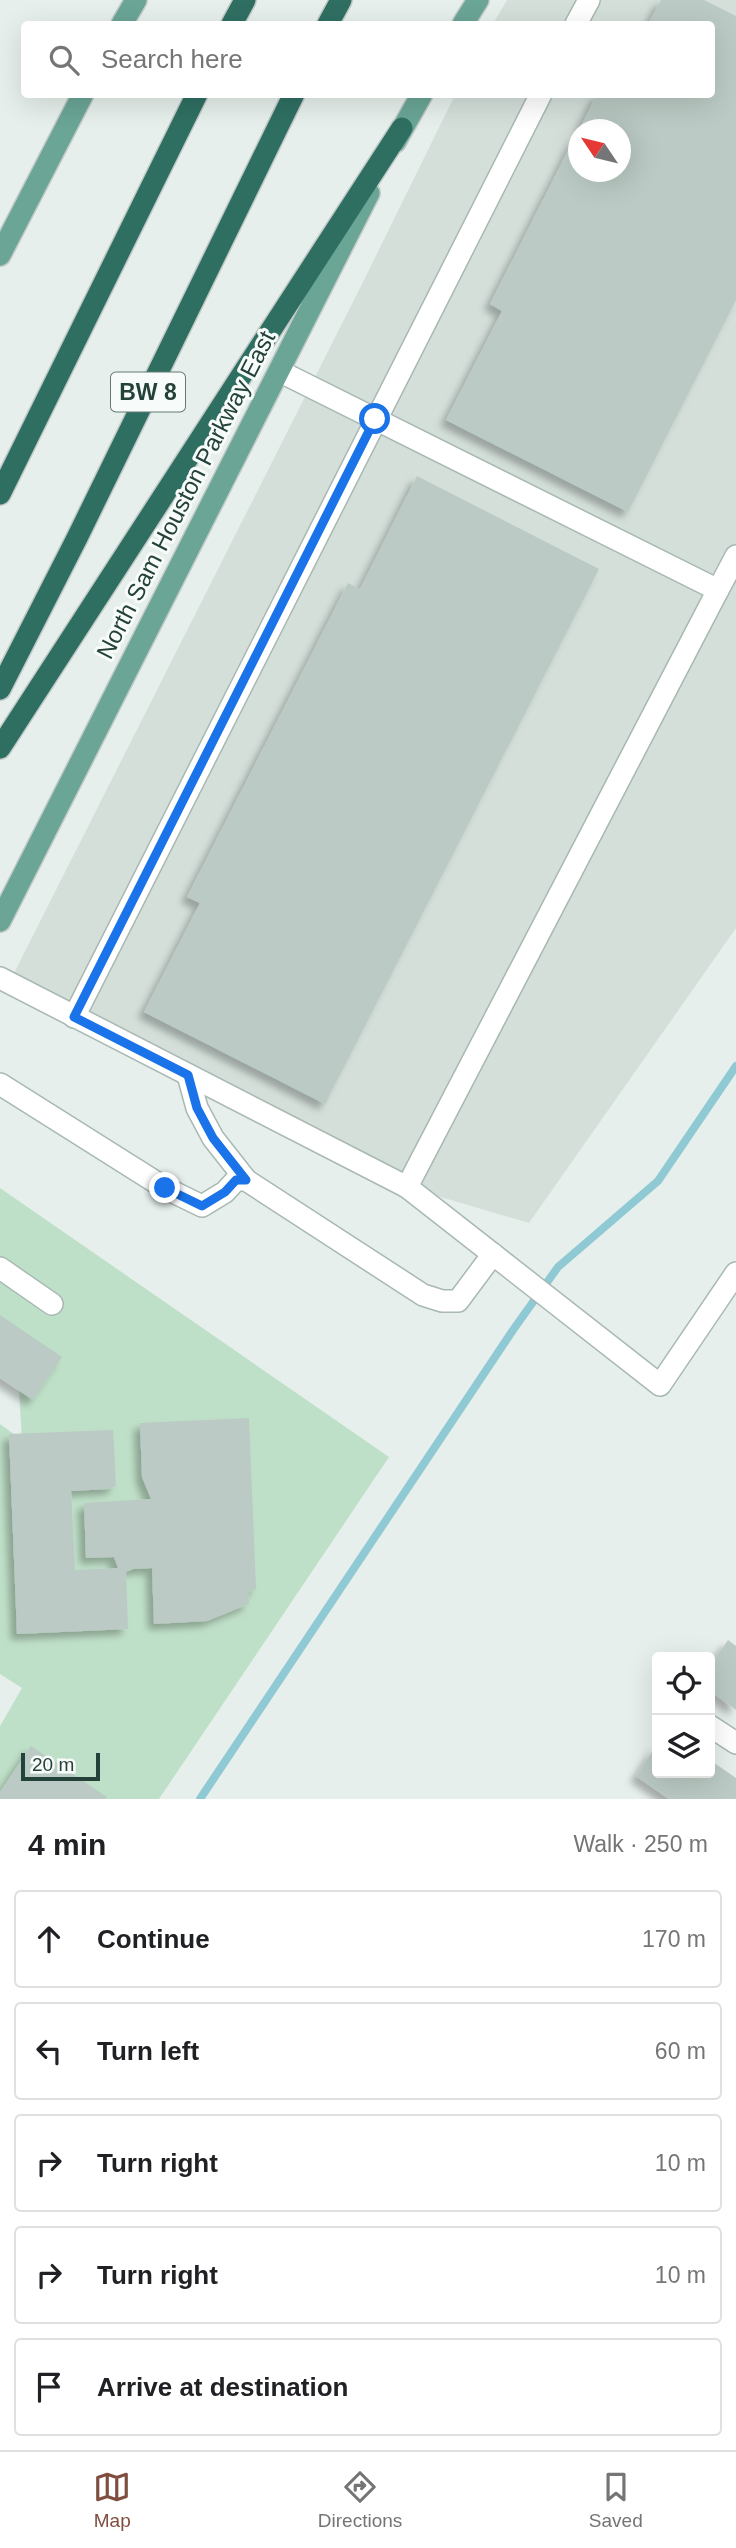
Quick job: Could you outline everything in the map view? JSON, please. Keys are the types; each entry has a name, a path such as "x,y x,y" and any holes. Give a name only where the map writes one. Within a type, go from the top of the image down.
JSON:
{"highway":[{"path":"234,21 245,0"},
{"path":"330,21 341,0"},
{"path":"0,494 195,98"},
{"name":"BW 8","path":"0,689 77,538 292,98"},
{"path":"0,748 402,128"}],"main road":[{"path":"124,21 136,0"},
{"path":"465,21 478,0"},
{"path":"0,256 81,98"},
{"name":"North Sam Houston Parkway East","path":"0,921 420,98"}],"lane":[{"path":"578,21 589,0"},
{"path":"74,1017 539,98"},
{"path":"279,371 718,590"},
{"path":"407,1187 736,556"},
{"path":"0,978 407,1187 660,1385 736,1273"},
{"path":"188,1075 197,1108 213,1138 246,1180 423,1295 442,1301 458,1301 493,1254"},
{"path":"0,1084 165,1188 202,1206 225,1192 236,1180 246,1180"},
{"path":"0,1268 52,1304"},
{"path":"715,1729 736,1743"}],"shaded area":[{"path":"507,0 736,0 736,928 529,1223 407,1187 9,983 454,98 715,98 715,21 495,21"}],"green space":[{"path":"0,1188 389,1457 159,1799 0,1799 0,1726 22,1688 0,1674 0,1424 22,1440 17,1355 0,1342"}],"building":[{"path":"661,0 704,0 736,16 736,300 628,512 446,420 502,311 490,304 568,151 568,182 631,182 631,119 584,119 595,98 715,98 715,21 650,21"},
{"path":"417,476 599,569 325,1104 144,1012 200,903 187,897 348,583 360,589"},
{"path":"0,1315 62,1357 33,1400 0,1378"},
{"path":"249,1418 256,1589 248,1592 249,1604 207,1621 154,1624 152,1568 133,1569 126,1572 128,1629 17,1634 9,1434 113,1430 116,1486 71,1491 75,1570 118,1568 114,1557 86,1558 84,1503 151,1499 142,1477 140,1423"},
{"path":"728,1640 736,1646 736,1710 715,1695 715,1659"},
{"path":"31,1746 107,1797 106,1799 0,1799 0,1792"},
{"path":"652,1752 652,1778 715,1778 715,1763 736,1778 736,1799 669,1799 636,1776"}],"waterway":[{"path":"200,1799 513,1330 558,1267 658,1181 736,1066"}],"route":[{"path":"165,1188 202,1206 225,1192 236,1180 246,1180 213,1138 197,1108 188,1075 74,1017 375,419"}]}
